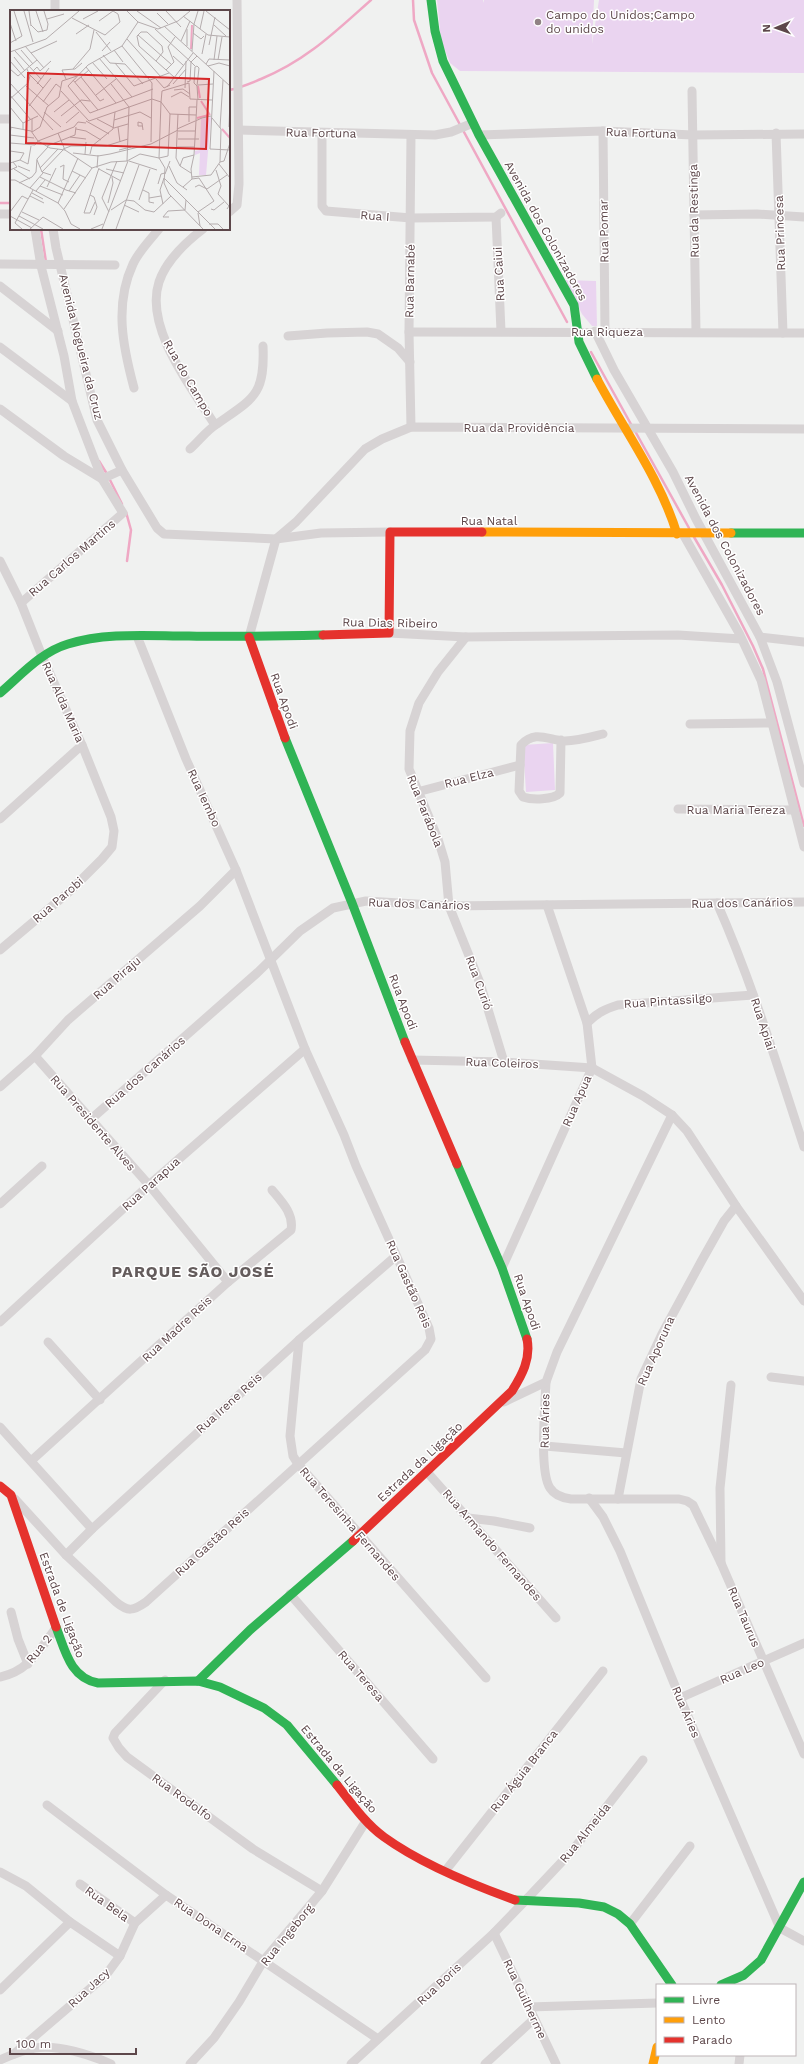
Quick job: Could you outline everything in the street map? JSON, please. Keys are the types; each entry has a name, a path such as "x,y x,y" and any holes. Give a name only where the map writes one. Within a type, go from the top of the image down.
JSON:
{"street":[{"path":"230,211 237,205 239,184 239,130 234,119 238,97 237,0"},
{"name":"Avenida dos Colonizadores","path":"431,0 435,31 442,56 473,123 515,203 574,305 577,317 576,332 582,347 664,495 682,534 741,639 761,680 804,847"},
{"name":"Rua da Restinga","path":"692,91 696,332"},
{"name":"Rua Fortuna","path":"239,130 322,134 435,135 462,128 473,123"},
{"name":"Rua Fortuna","path":"479,135 603,131 693,134 804,134"},
{"name":"Rua Pomar","path":"603,131 605,332"},
{"name":"Rua Princesa","path":"776,133 783,333"},
{"name":"Rua I","path":"322,134 322,206 326,211 410,218 499,215"},
{"name":"Rua Barnabé","path":"411,135 409,332 411,428"},
{"path":"694,214 780,215 804,217"},
{"name":"Rua Caiui","path":"499,215 502,331"},
{"name":"Avenida Nogueira da Cruz","path":"35,230 72,401 104,478 123,513"},
{"name":"Avenida Nogueira da Cruz","path":"53,230 54,243 59,265 97,420 120,471 157,528 164,534 174,535"},
{"path":"134,388 123,344 122,312 124,295 134,264 158,230"},
{"name":"Rua do Campo","path":"202,230 168,264 159,283 157,310 165,341 215,425"},
{"path":"0,264 42,266 115,265"},
{"path":"0,286 58,331"},
{"name":"Avenida dos Colonizadores","path":"595,331 646,430 673,472 701,533 760,637 777,682 804,783"},
{"name":"Rua Riqueza","path":"409,332 595,331 804,333"},
{"path":"288,336 367,332 378,334 398,348 410,362"},
{"name":"Rua do Campo","path":"190,449 215,425 240,409 252,399 260,382 264,368 263,346"},
{"path":"0,347 72,401"},
{"path":"0,409 64,456 104,478 120,471"},
{"name":"Rua da Providência","path":"276,539 296,522 365,449 382,439 411,428 646,430 804,429"},
{"name":"Rua Carlos Martins","path":"21,603 123,513"},
{"path":"389,633 390,532"},
{"name":"Rua Natal","path":"174,535 276,539 321,534 390,532 682,534 804,533"},
{"path":"249,637 276,539"},
{"name":"Rua Alda Maria","path":"0,561 21,603 111,817 114,830 112,847"},
{"name":"Rua Dias Ribeiro","path":"0,693 42,656 68,644 95,639 137,636 249,637 389,633 466,637 678,635 741,639"},
{"name":"Rua Iembo","path":"137,636 186,759 236,870 271,959"},
{"name":"Rua Apodi","path":"249,637 293,762 352,903 412,1060 502,1268 520,1315 528,1341 528,1359 522,1375"},
{"name":"Rua Parábola","path":"449,906 445,862 438,839 417,792 409,769 408,758 410,732 419,703 438,672 466,637"},
{"path":"760,637 804,642"},
{"path":"690,724 772,723"},
{"path":"561,740 561,787 558,795 530,799 523,797 519,791 521,745 525,740 543,736 561,740 603,734"},
{"path":"0,819 82,745"},
{"name":"Rua Elza","path":"417,792 520,765"},
{"name":"Rua Maria Tereza","path":"678,809 794,810"},
{"name":"Rua Parobi","path":"0,950 70,891 112,847"},
{"name":"Rua Piraju","path":"0,1087 35,1056 68,1020 200,906 236,870"},
{"name":"Rua dos Canários","path":"90,1120 257,973 300,931 333,908 352,903 385,902 449,906 804,902"},
{"name":"Rua Apiai","path":"717,903 732,936 804,1147"},
{"name":"Rua Apua","path":"502,1268 592,1068 587,1022 547,905"},
{"name":"Rua Curió","path":"449,906 480,983 504,1062"},
{"name":"Rua Gastão Reis","path":"146,1602 429,1346 431,1339 430,1328 396,1256 305,1049 271,959"},
{"name":"Rua Pintassilgo","path":"587,1022 595,1014 605,1008 618,1005 753,995"},
{"name":"Rua Parapua","path":"0,1322 149,1185 305,1049"},
{"name":"Rua Presidente Alves","path":"35,1056 149,1185 228,1282"},
{"name":"Rua Coleiros","path":"412,1060 504,1062 592,1068"},
{"path":"592,1068 643,1096 672,1115 699,1149 736,1206 804,1301"},
{"path":"499,1404 546,1382 557,1352 672,1115"},
{"path":"0,1204 42,1166"},
{"name":"Rua Madre Reis","path":"31,1461 100,1400 228,1282 292,1230 293,1224 290,1215 272,1190"},
{"name":"Rua Aporuna","path":"626,1453 641,1379 662,1334 702,1260 724,1221 736,1206"},
{"name":"Rua Irene Reis","path":"66,1555 92,1529 299,1340 396,1256"},
{"name":"Rua Teresinha Fernandes","path":"299,1340 290,1436 293,1456 298,1464 486,1678"},
{"path":"48,1342 100,1400"},
{"name":"Estrada da Ligação","path":"198,1681 250,1630 360,1534 499,1404 512,1391 522,1375"},
{"path":"771,1377 804,1381"},
{"name":"Rua Áries","path":"546,1382 544,1471 551,1490 561,1498 618,1499"},
{"path":"721,1563 720,1488 731,1385"},
{"path":"0,1427 92,1529"},
{"path":"545,1446 626,1453 618,1499"},
{"name":"Rua Armando Fernandes","path":"427,1472 556,1618"},
{"name":"Estrada de Ligação","path":"0,1486 11,1495 66,1555 124,1609 135,1609 146,1602"},
{"name":"Estrada de Ligação","path":"11,1495 68,1660 82,1679 98,1683 165,1680 198,1681"},
{"name":"Rua Áries","path":"589,1498 603,1517 620,1551 680,1698 780,1928"},
{"name":"Rua Taurus","path":"618,1499 679,1499 693,1504 721,1563 804,1754"},
{"path":"468,1518 530,1528"},
{"name":"Rua Teresa","path":"290,1594 433,1759"},
{"path":"11,1612 18,1640 28,1664"},
{"name":"Rua 2","path":"0,1677 21,1670 28,1664 56,1628"},
{"name":"Rua Leo","path":"680,1698 804,1643"},
{"name":"Rua Águia Branca","path":"446,1870 603,1671"},
{"name":"Rua Rodolfo","path":"165,1680 115,1733 113,1738 119,1748 127,1757 253,1849 322,1891"},
{"name":"Estrada da Ligação","path":"198,1681 220,1687 240,1696 264,1708 287,1725 331,1775 366,1821 375,1830 397,1846 482,1888 524,1902 590,1904 604,1907 618,1914 630,1924 671,1984"},
{"name":"Rua Almeida","path":"524,1902 572,1851 643,1760"},
{"name":"Rua Dona Erna","path":"47,1805 166,1895 264,1960 378,2039"},
{"name":"Rua Ingeborg","path":"190,2064 218,2032 239,2002 264,1960 322,1891 366,1821"},
{"path":"630,1924 690,1846"},
{"path":"0,1872 26,1886 70,1922 120,1956"},
{"path":"726,1984 744,1980 761,1960 804,1882"},
{"name":"Rua Bela","path":"80,1884 135,1923"},
{"name":"Rua Jacy","path":"14,2054 106,1975 120,1956 135,1923 166,1895"},
{"name":"Rua Boris","path":"351,2064 494,1933 524,1902"},
{"path":"0,1990 70,1922"},
{"path":"780,1928 804,1941"},
{"name":"Rua Guilherme","path":"494,1933 556,2064"},
{"path":"529,2007 656,2003"},
{"path":"485,2064 534,2019"},
{"path":"0,2060 14,2054 36,2048 52,2048 77,2052 111,2064"},
{"path":"653,2064 656,2051"}],"shaded area":[{"path":"437,0 483,0 484,3 484,0 594,0 592,44 599,0 804,0 804,73 460,71 450,63 441,40"},
{"path":"565,280 596,281 597,326 592,326 582,314"},
{"path":"553,743 555,790 526,792 523,745"}],"waterway":[{"path":"230,90 261,79 293,63 320,44 371,0"},
{"path":"413,0 414,20 432,73 567,322"},
{"path":"0,203 10,203"},
{"path":"41,230 46,262"},
{"path":"591,352 632,426"},
{"path":"635,431 689,528"},
{"path":"99,461 107,474"},
{"path":"109,478 122,504"},
{"path":"126,512 131,530 127,561"},
{"path":"694,537 722,585 763,669 804,826"}],"traffic: fast":[{"path":"431,0 435,31 443,61 479,135 574,305 579,342 597,379"},
{"path":"731,533 804,533"},
{"path":"0,693 49,652 68,644 83,640 113,636 323,635"},
{"path":"285,738 352,903 405,1042"},
{"path":"457,1164 502,1268 527,1339"},
{"path":"198,1681 250,1630 353,1541"},
{"path":"56,1627 70,1662 81,1675 89,1680 98,1683 198,1681 220,1687 264,1708 287,1725 337,1785"},
{"path":"723,1984 744,1975 761,1960 804,1882"},
{"path":"515,1900 579,1903 604,1907 618,1914 630,1924 671,1984"}],"traffic: slow":[{"path":"597,379 661,493 677,534"},
{"path":"482,532 731,533"},
{"path":"653,2064 656,2051"}],"traffic: jam":[{"path":"323,635 389,633 390,532 482,532"},
{"path":"249,637 285,738"},
{"path":"405,1042 457,1164"},
{"path":"353,1541 512,1391 527,1360 527,1339"},
{"path":"0,1486 11,1495 56,1627"},
{"path":"337,1785 371,1826 398,1847 447,1873 515,1900"}],"place":[{"name":"Campo do Unidos;Campo do unidos","path":"538,22"}],"district":[{"name":"PARQUE SÃO JOSÉ","path":"193,1271"}]}
